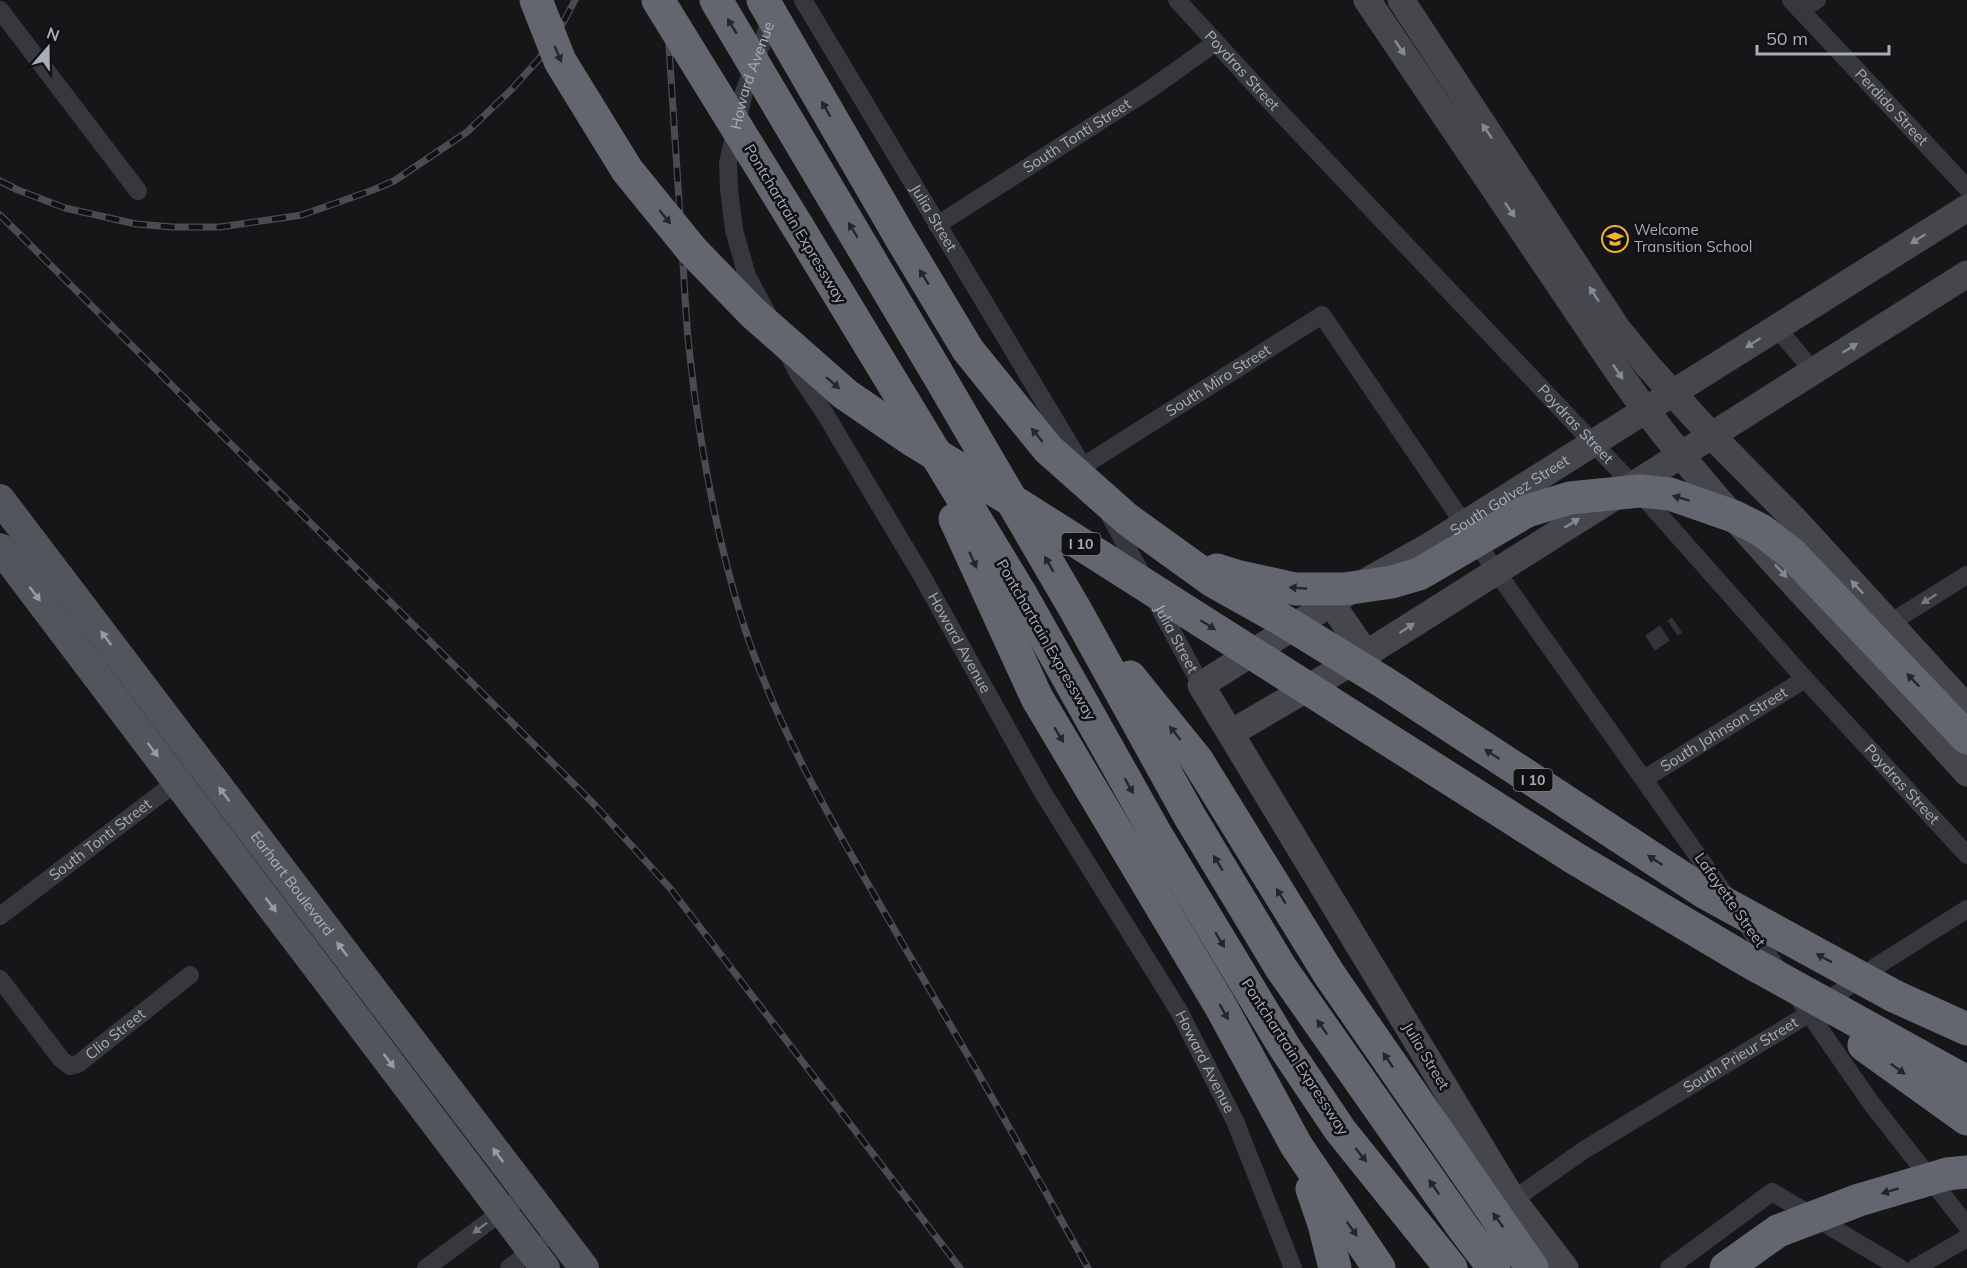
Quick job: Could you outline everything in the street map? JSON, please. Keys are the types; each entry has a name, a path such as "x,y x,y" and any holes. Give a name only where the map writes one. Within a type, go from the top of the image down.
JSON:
{"highway":[{"name":"I 10","path":"536,0 560,61 627,170 692,250 753,313 845,394 912,440 1024,508 1576,859 1748,961 1967,1119"},
{"name":"Pontchartrain Expressway","path":"658,0 1022,596 1157,836 1291,1058 1340,1130 1451,1268"},
{"path":"716,0 1075,609 1190,817 1281,968 1457,1220 1494,1268"},
{"name":"I 10","path":"763,0 968,350 1048,449 1127,519 1213,581 1279,618 1385,683 1704,892 1894,996 1967,1029"},
{"path":"898,392 1037,698 1221,1007 1296,1145 1379,1268"},
{"path":"1176,556 1236,576 1295,589 1344,589 1392,582 1419,574 1527,511 1570,498 1640,491 1670,495 1733,516 1761,530 1792,554 1967,738"},
{"path":"1075,609 1197,760 1329,974 1532,1268"},
{"path":"1748,961 1967,1082"},
{"path":"1296,1145 1324,1224 1335,1268"},
{"path":"1726,1268 1788,1227 1859,1200 1947,1174 1967,1172"}],"main road":[{"name":"Earhart Boulevard","path":"0,499 584,1268"},
{"path":"2,550 29,536"},
{"name":"Earhart Boulevard","path":"2,550 501,1211 529,1262"},
{"path":"345,1004 370,986"}],"street":[{"name":"Howard Avenue","path":"778,0 744,92 728,163 735,230 747,276 799,375 824,412 922,576 1042,791 1179,1011 1235,1121 1293,1268"},
{"name":"Julia Street","path":"803,0 1083,466 1201,685 1514,1200 1565,1268"},
{"name":"Poydras Street","path":"1177,0 1215,43 1633,484 1805,679 1967,855"},
{"path":"1367,0 1644,410 1680,456 1766,555 1967,773"},
{"path":"1401,0 1613,322 1648,366 1712,436 1797,522 1967,708"},
{"path":"1796,5 1817,0"},
{"name":"Perdido Street","path":"1796,5 1967,188"},
{"path":"0,10 138,191"},
{"name":"South Tonti Street","path":"937,225 1149,90 1215,43"},
{"name":"South Galvez Street","path":"1201,685 1331,603 1431,545 1967,207"},
{"path":"1231,733 1366,654 1967,274"},
{"name":"South Miro Street","path":"1083,466 1322,315 1342,347"},
{"path":"1777,327 1813,371"},
{"name":"Lafayette Street","path":"1342,347 1496,571 1810,1013 1871,1103 1967,1226"},
{"path":"1431,545 1458,595"},
{"path":"1853,648 1967,575"},
{"path":"1331,603 1366,654"},
{"name":"South Johnson Street","path":"1644,779 1805,679"},
{"name":"South Tonti Street","path":"0,916 201,763"},
{"name":"South Prieur Street","path":"1514,1200 1584,1150 1810,1013 1883,962 1967,909"},
{"name":"Clio Street","path":"0,979 61,1059 70,1066 78,1064 190,975"},
{"path":"1669,1268 1772,1192 1900,1268"},
{"path":"426,1268 527,1193"},
{"path":"529,1262 557,1232"},
{"path":"1915,1268 1967,1238"}],"tunnel":[{"path":"1650,643 1677,625"}],"railway":[{"path":"0,181 65,208 136,224 220,227 302,215 394,181 467,132 511,90 539,59 575,0"},
{"path":"666,0 686,319 693,383 716,521 743,623 775,706 813,786 1088,1268"},
{"path":"0,215 592,802 670,888 960,1268"}],"place":[{"name":"Welcome Transition School","path":"1615,239"}]}
